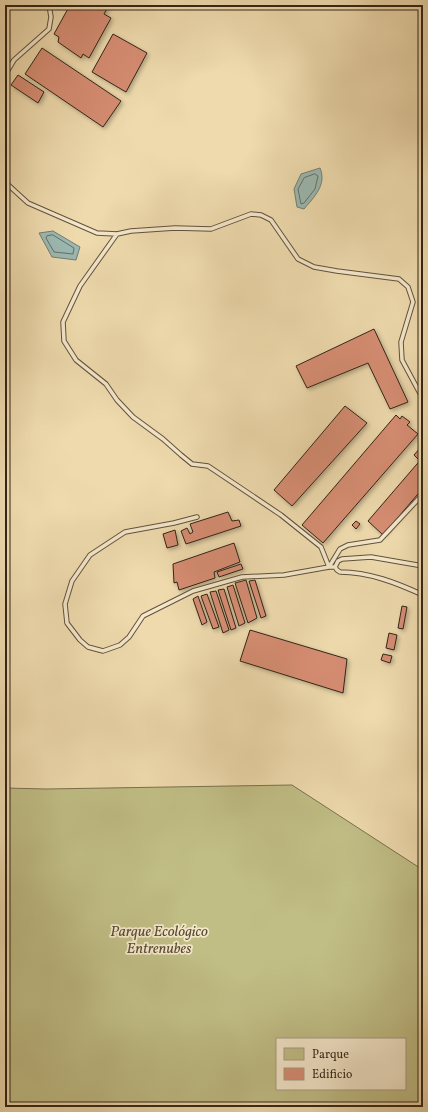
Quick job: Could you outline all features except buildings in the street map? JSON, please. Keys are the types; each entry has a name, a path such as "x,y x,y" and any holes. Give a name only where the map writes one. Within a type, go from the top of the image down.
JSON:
{"lane":[{"path":"5,75 14,60 48,29 51,17 49,5"},
{"path":"5,12 7,16 5,23"},
{"path":"5,182 28,203 97,233 117,234 131,231 175,228 211,229 251,214 261,215 271,220 298,259 322,268 399,279 408,287 413,302 401,342 402,360 423,399"},
{"path":"117,234 80,286 63,322 64,341 76,360 106,384 133,417 163,439 192,464 208,466 281,514 321,547 329,567"},
{"path":"329,567 340,549 348,545 380,540 423,494"},
{"path":"197,517 174,524 125,532 90,555 72,581 65,604 67,623 80,640 88,647 103,651 120,645 129,637 143,616 193,591 242,576 284,575 329,567 335,568 340,572 376,577 403,586 423,596"},
{"path":"335,568 338,561 342,559 371,556 423,566"}],"green space":[{"name":"Parque Ecológico Entrenubes","path":"292,785 423,870 423,1107 5,1107 5,788 46,789"}],"water":[{"path":"320,168 322,174 321,185 312,200 304,209 297,207 294,189 301,174"},
{"path":"53,231 80,247 76,260 52,257 39,233"}]}
